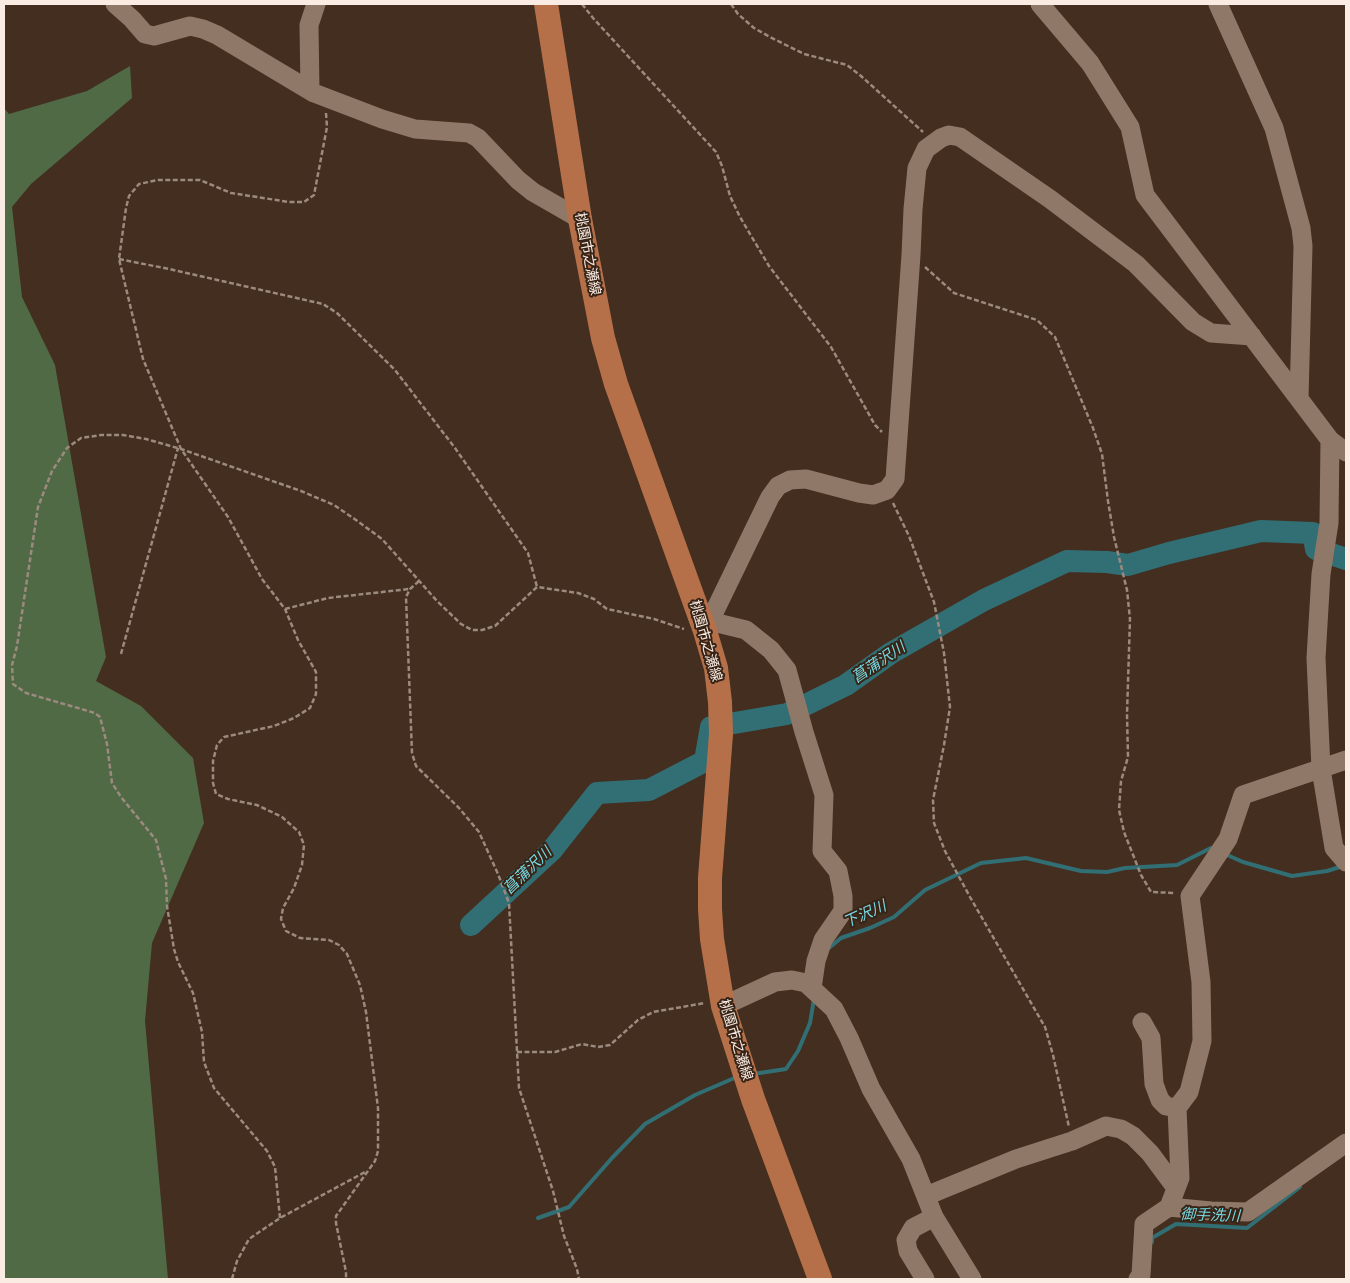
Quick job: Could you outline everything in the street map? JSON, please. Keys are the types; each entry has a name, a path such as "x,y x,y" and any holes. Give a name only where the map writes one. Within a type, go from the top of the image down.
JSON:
{"main road":[{"name":"桃園市之瀬線","path":"546,4 580,219 603,338 616,384 707,629 716,668 721,734 710,886 712,939 723,1003 753,1099 820,1279"}],"street":[{"path":"115,4 132,18 145,34 154,36 190,26 203,29 217,35 317,94 382,119 415,129 469,133 478,138 518,180 533,192 580,219"},
{"path":"316,4 309,25 317,94"},
{"path":"1040,4 1090,63 1130,127 1145,195 1330,440 1346,452"},
{"path":"1218,4 1274,128 1301,228 1303,246 1299,399"},
{"path":"812,988 816,961 823,940 843,911 843,896 838,871 822,851 824,795 787,670 771,650 746,630 707,629 770,497 778,486 790,480 806,479 873,495 887,490 896,479 913,209 917,168 926,150 941,138 949,135 960,137 1050,199 1136,264 1193,322 1210,333 1252,336"},
{"path":"1330,440 1329,523 1321,574 1316,658 1321,769 1340,855"},
{"path":"1138,1279 1141,1275 1144,1224 1168,1207 1180,1178 1177,1108 1189,1092 1202,1041 1201,982 1190,896 1228,839 1243,794 1346,760"},
{"path":"723,1003 775,982 792,980 806,983 834,1009 871,1089 911,1159 934,1217 972,1279"},
{"path":"1142,1022 1151,1038 1154,1084 1160,1100 1166,1106 1177,1108"},
{"path":"926,1196 1016,1160 1072,1141 1106,1126 1121,1129 1133,1136 1176,1188"},
{"path":"1168,1207 1248,1212 1346,1142"},
{"path":"925,1279 908,1251 906,1240 912,1228 934,1217"}],"path":[{"path":"582,4 716,152 730,196 769,266 831,348 875,425 884,434 898,440"},
{"path":"732,4 738,14 754,28 770,37 804,54 847,64 934,143"},
{"path":"317,94 327,127 314,195 304,202 289,202 231,193 200,180 158,180 139,184 129,196 119,259 143,359 180,448 228,517 262,579 285,609 298,640 316,672 316,694 310,708 294,718 274,726 224,737 217,745 213,761 213,783 216,794 228,799 257,805 282,817 300,832 304,845 302,865 280,919 286,931 300,938 329,940 339,945 348,954 360,985 366,1012 378,1108 378,1151 375,1161 336,1216 346,1279"},
{"path":"911,255 954,293 1037,320 1055,337 1102,454 1114,538 1127,590 1130,619 1127,714 1128,757 1121,781 1119,810 1124,832 1141,875 1151,892 1179,893 1190,896"},
{"path":"119,259 323,304 337,313 395,370 455,448 528,554 536,587"},
{"path":"280,1218 275,1167 267,1151 214,1088 204,1062 202,1032 193,993 174,949 167,906 166,879 156,840 112,783 107,744 100,717 95,713 26,693 13,684 12,666 17,646 38,507 52,471 67,448 81,438 123,435 180,448 301,491 334,505 382,538 437,601 461,624 472,630 482,630 495,626 536,587"},
{"path":"121,654 180,448"},
{"path":"887,490 909,536 934,602 944,653 950,707 933,800 934,822 945,851 1045,1027 1072,1141"},
{"path":"419,581 410,588 406,597 412,753 416,766 479,832 509,903 520,1088 553,1191 564,1236 579,1279"},
{"path":"536,587 578,593 594,600 607,609 654,620 707,629"},
{"path":"285,609 328,598 410,588"},
{"path":"517,1052 555,1052 582,1044 598,1047 610,1045 638,1020 653,1012 723,1003"},
{"path":"232,1279 237,1261 249,1239 280,1218 367,1171"}],"green space":[{"path":"130,66 132,98 31,184 12,207 22,297 55,365 106,657 96,681 141,706 193,758 204,823 152,943 145,1021 168,1279 4,1279 4,108 9,114 87,91"}],"waterway":[{"name":"菖蒲沢川","path":"471,925 552,850 597,793 649,790 705,761 711,727 787,714 846,685 891,653 984,600 1067,561 1107,562 1128,565 1261,531 1313,533 1316,549 1346,559"},
{"name":"下沢川","path":"829,948 841,938 894,917 925,890 981,863 1026,858 1081,871 1107,872 1125,868 1177,865 1211,848 1214,849"},
{"name":"下沢川","path":"1225,854 1243,862 1292,876 1327,871 1343,866"},
{"name":"下沢川","path":"753,1074 786,1069 798,1051 810,1023 814,999"},
{"name":"下沢川","path":"538,1218 569,1207 645,1124 695,1095 739,1076"},
{"name":"御手洗川","path":"1152,1242 1152,1238 1176,1224 1247,1228 1300,1187"}]}
